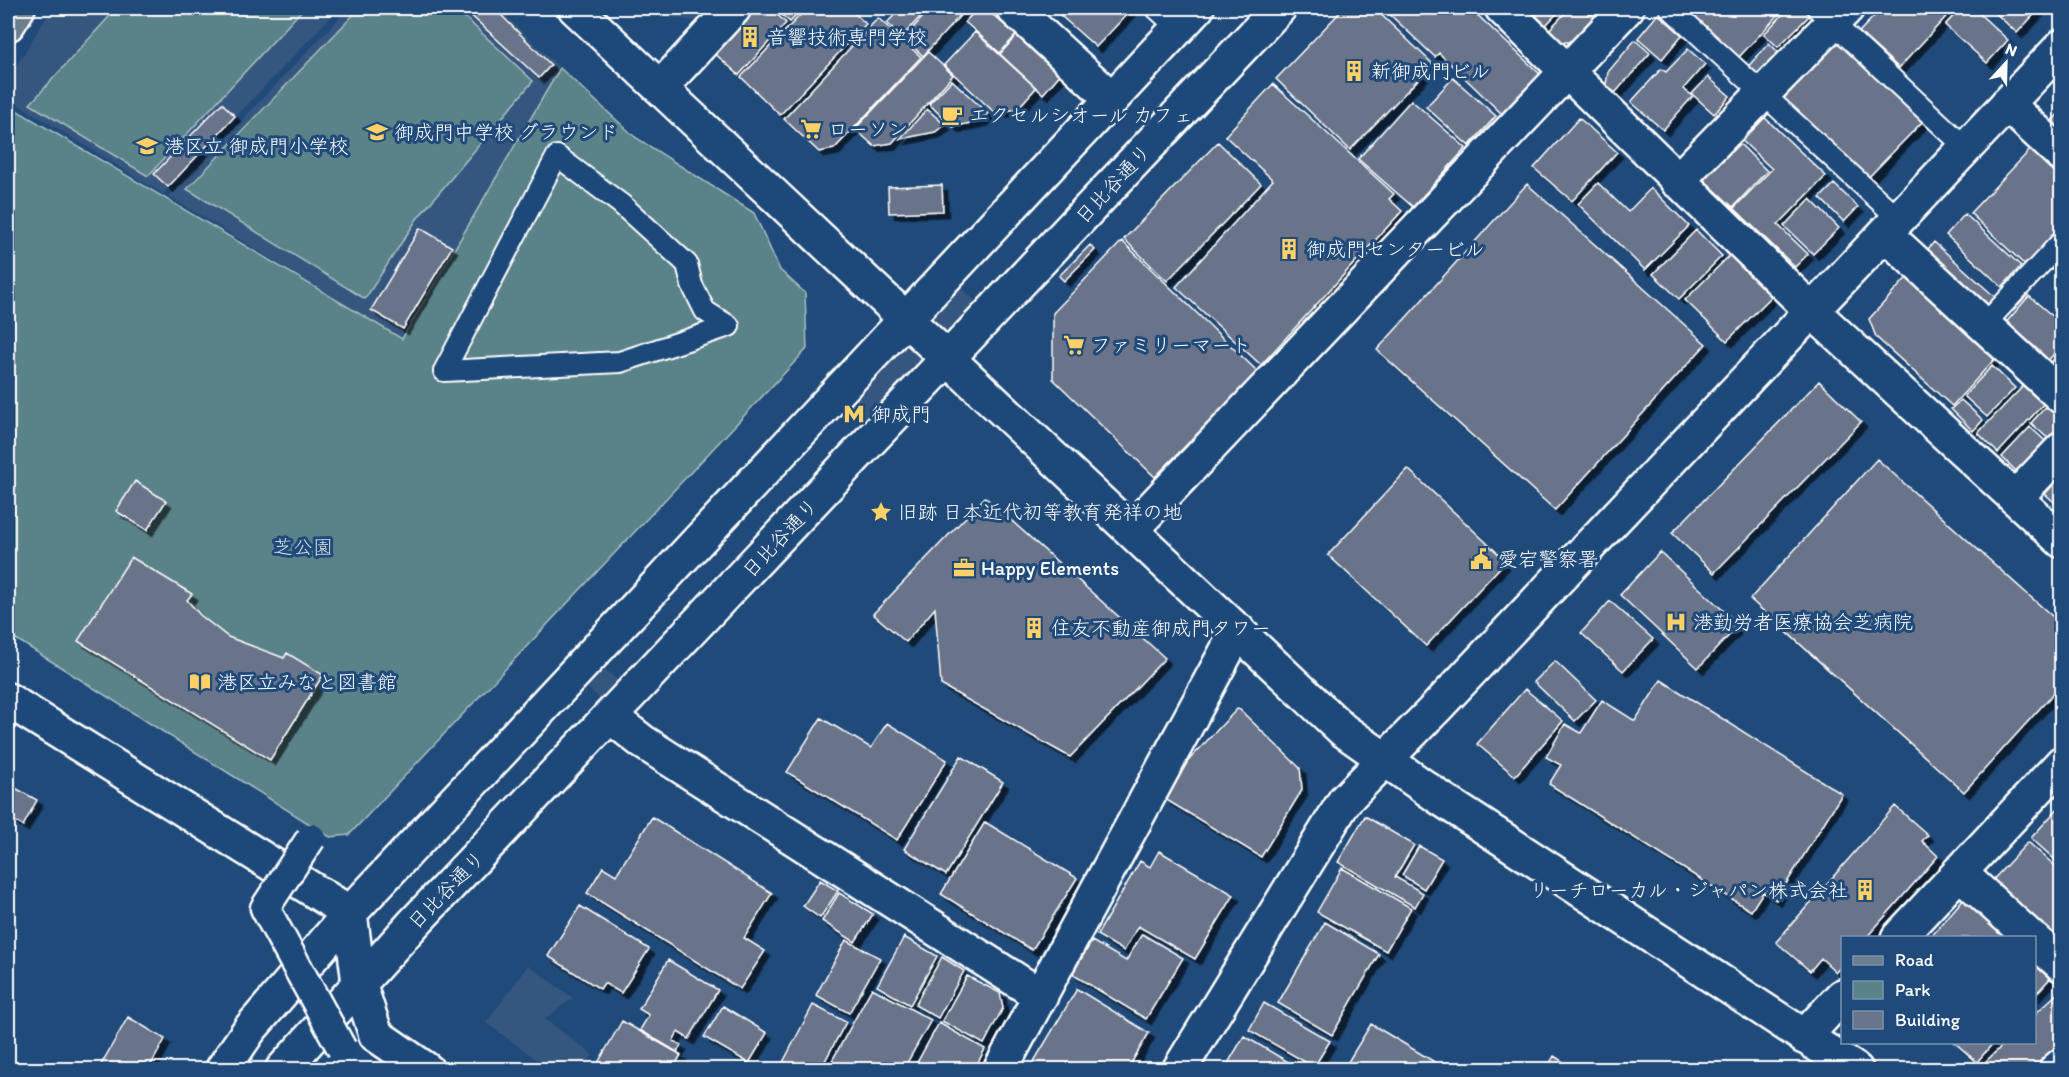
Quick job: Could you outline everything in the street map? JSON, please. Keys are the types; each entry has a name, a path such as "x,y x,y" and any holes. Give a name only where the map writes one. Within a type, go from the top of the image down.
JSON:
{"main road":[{"path":"8,24 18,8"}],"street":[{"path":"575,8 1343,730 1386,761 1856,1070"},
{"path":"661,87 734,8"},
{"path":"1013,8 1112,99"},
{"name":"日比谷通り","path":"282,1070 414,923 1280,8"},
{"path":"1502,8 1812,311 2061,541"},
{"path":"1131,530 1627,8"},
{"path":"1677,181 1763,93 1833,12"},
{"path":"222,1070 250,1029 350,913 1112,99 1177,14"},
{"path":"1179,1070 1346,801 2061,46"},
{"path":"2007,104 2061,155"},
{"path":"1892,226 1984,325 2061,397"},
{"path":"2015,498 2061,448"},
{"path":"1000,1070 1238,630"},
{"path":"8,700 350,913 380,928 404,928 414,923"},
{"path":"611,717 643,742 1041,996"},
{"path":"1900,936 2061,763"},
{"path":"311,838 265,908 342,1049"},
{"path":"1959,872 2030,936"},
{"path":"350,913 359,982 376,1035 427,1070"},
{"path":"2036,942 2061,965"},
{"path":"1804,1037 1841,997"},
{"path":"2056,1070 2061,1065"}],"lane":[{"path":"1670,8 1763,93 1892,226"},
{"path":"1833,12 1966,148"},
{"path":"557,156 621,204 687,264 692,285 705,310 729,326 620,362 444,371 557,156"},
{"path":"1984,325 2058,252"}],"shaded area":[{"name":"港区立 御成門小学校","path":"52,8 339,8 163,194 8,98 8,79"},
{"name":"御成門中学校 グラウンド","path":"349,8 498,8 560,68 402,340 169,196"},
{"path":"659,8 708,8 695,21 668,17"},
{"path":"940,269 986,310 881,432 830,388"},
{"path":"582,649 632,693 615,712 565,668"},
{"path":"528,965 573,998 545,1019 593,1055 582,1069 550,1069 486,1023"}],"green space":[{"name":"港区立 御成門小学校","path":"117,8 304,8 148,176 30,104"},
{"name":"御成門中学校 グラウンド","path":"360,8 455,8 533,81 417,219 365,299 187,189"},
{"name":"芝公園","path":"560,68 635,137 754,213 780,270 805,293 807,349 349,835 330,837 8,634 8,105 402,339"}],"building":[{"path":"463,8 494,8 551,65 539,78"},
{"name":"音響技術専門学校","path":"754,8 770,8 786,23 739,75 713,52"},
{"path":"774,8 803,8 790,22"},
{"path":"807,8 849,8 866,24 780,115 741,77"},
{"path":"901,8 928,8 902,37 887,23"},
{"path":"931,8 967,8 923,56 904,38"},
{"path":"978,8 985,8 1016,35 1000,53 965,22"},
{"path":"1052,8 1133,8 1096,47"},
{"name":"新御成門ビル","path":"1344,8 1374,8 1433,64 1350,150 1276,79"},
{"path":"1383,8 1470,8 1541,75 1503,115 1439,53 1435,57"},
{"path":"1542,8 1562,8 1546,25 1535,15"},
{"path":"1570,8 1584,8 1594,17 1570,42 1560,42 1548,31"},
{"path":"1696,8 1780,8 1783,10 1738,58 1694,17"},
{"path":"1789,8 1802,8 1810,15 1778,47 1764,34"},
{"path":"1882,8 1954,8 1899,68 1859,32"},
{"path":"1961,8 1973,8 2008,40 1987,63 1945,25"},
{"path":"1990,8 2040,8 2017,33"},
{"path":"1658,14 1682,35 1662,59 1638,38"},
{"path":"878,18 921,57 834,149 819,152 784,119"},
{"path":"975,32 1036,88 1017,109 995,113 944,65"},
{"path":"1020,32 1063,71 1043,94 1000,54"},
{"path":"1834,39 1922,122 1863,183 1776,100"},
{"path":"1635,40 1650,53 1615,93 1606,85 1608,72"},
{"path":"1769,43 1781,55 1757,81 1745,70"},
{"path":"1688,49 1705,64 1683,89 1693,96 1663,130 1631,102 1661,69 1666,72"},
{"path":"928,52 953,75 892,143 874,146 855,129"},
{"path":"1708,77 1730,96 1714,114 1692,94"},
{"path":"1453,78 1496,116 1469,146 1426,107"},
{"path":"952,80 988,114 983,120 953,127 929,104"},
{"name":"御成門センタービル","path":"1273,84 1394,194 1389,199 1402,211 1261,365 1176,287 1273,180 1225,136"},
{"path":"1411,100 1466,148 1413,207 1358,159"},
{"path":"222,103 235,116 168,187 154,174"},
{"path":"927,109 945,125 935,132 900,139"},
{"path":"2062,110 2062,132 2051,122"},
{"path":"1763,116 1826,176 1778,225 1808,254 1795,267 1734,208 1772,169 1734,133"},
{"path":"1579,118 1617,152 1572,201 1534,168"},
{"path":"1218,142 1261,184 1167,281 1124,239"},
{"path":"1730,145 1741,145 1767,171 1733,207 1700,176"},
{"path":"2032,148 2062,176 2062,230 2027,267 1970,213"},
{"path":"1598,183 1628,212 1651,188 1689,226 1645,270 1578,204"},
{"path":"1527,184 1706,344 1555,510 1377,350"},
{"path":"1834,184 1858,207 1844,222 1820,198"},
{"path":"942,185 943,211 889,213 888,187"},
{"path":"1810,199 1839,228 1813,254 1784,226"},
{"path":"1965,214 2021,266 2002,287 1946,235"},
{"path":"420,228 452,247 403,329 371,310"},
{"path":"1696,230 1722,256 1679,299 1653,274"},
{"path":"1122,241 1258,372 1155,477 1053,379 1053,313"},
{"path":"1934,242 1995,297 1981,312 1921,257"},
{"path":"1090,245 1095,250 1064,281 1059,276"},
{"path":"1732,253 1774,294 1727,341 1685,300"},
{"path":"1912,272 2000,353 1952,406 1876,337 1869,319"},
{"path":"2029,296 2062,324 2062,345 2045,364 2003,326"},
{"path":"2062,350 2062,374 2059,377 2047,367"},
{"path":"1992,366 2015,388 1987,417 1964,396"},
{"path":"2030,379 2049,398 1998,453 1978,433"},
{"path":"1819,381 1861,422 1714,573 1672,533"},
{"path":"1961,400 1983,420 1973,431 1951,409"},
{"path":"2052,400 2062,409 2062,436 2054,444 2031,423"},
{"path":"2030,427 2052,447 2023,478 2002,457"},
{"path":"1877,459 2062,625 2062,684 1964,792 1750,599"},
{"path":"1408,469 1506,561 1426,646 1328,555"},
{"path":"2062,475 2062,509 2045,494"},
{"path":"135,481 166,501 147,530 116,511"},
{"name":"住友不動産御成門タワー","path":"985,497 1165,658 1070,757 941,685 935,608 906,642 873,614"},
{"path":"1660,552 1739,625 1698,668 1620,595"},
{"path":"131,557 192,594 187,600 200,615 228,637 284,658 287,653 323,675 270,760 78,641"},
{"path":"1610,601 1653,639 1623,671 1581,633"},
{"path":"1555,661 1596,700 1575,721 1534,682"},
{"path":"1661,680 1842,794 1776,900 1763,892 1751,911 1549,784 1561,765 1546,757 1565,724 1581,733 1602,700 1635,721"},
{"path":"1525,689 1563,721 1515,776 1477,744"},
{"path":"1238,708 1300,768 1302,790 1261,857 1165,799 1187,762"},
{"path":"821,718 871,748 887,723 947,760 897,840 787,772"},
{"path":"961,756 1003,782 946,875 904,849"},
{"path":"8,784 37,800 23,826 11,819 16,810 8,805"},
{"path":"2062,804 2062,866 2031,838"},
{"name":"リーチローカル・ジャパン株式会社","path":"1895,806 1928,835 1922,841 1938,856 1868,936 1841,936 1841,966 1836,972 1821,958 1810,971 1776,942"},
{"path":"1365,816 1414,845 1395,877 1423,893 1415,907 1338,862"},
{"path":"652,817 772,893 744,938 765,951 740,989 587,893 603,867 616,875"},
{"path":"985,822 1077,878 1032,950 941,894"},
{"path":"2028,842 2062,872 2062,948 1990,883"},
{"path":"1419,846 1442,859 1424,889 1402,875"},
{"path":"1159,851 1234,895 1195,959 1138,926 1124,951 1097,935 1140,861 1150,867"},
{"path":"1342,868 1411,908 1386,951 1317,912"},
{"path":"820,880 838,891 820,918 803,906"},
{"path":"839,893 873,914 855,942 822,921"},
{"path":"1965,897 2009,936 1932,936"},
{"path":"580,906 649,949 621,993 604,983 600,989 548,956"},
{"path":"1325,922 1379,954 1332,1035 1278,1003"},
{"path":"1142,934 1183,958 1146,1019 1072,974 1092,941 1126,961"},
{"path":"904,937 937,956 910,1005 877,986"},
{"path":"846,940 880,958 849,1013 816,995"},
{"path":"942,957 964,971 938,1018 915,1005"},
{"path":"668,960 718,990 689,1039 678,1032 673,1041 681,1045 677,1052 640,1030 649,1015 639,1009"},
{"path":"2036,960 2054,974 2036,994"},
{"path":"967,976 1000,993 1003,1008 984,1044 942,1021"},
{"path":"872,988 931,1020 903,1070 827,1070"},
{"path":"1077,989 1149,1033 1127,1070 1030,1068"},
{"path":"2062,989 2062,1046 2031,1070 1977,1070 2004,1044 2036,1044 2036,1013"},
{"path":"1264,1003 1330,1041 1314,1067 1249,1030"},
{"path":"813,1005 846,1022 820,1070 779,1070"},
{"path":"723,1006 767,1033 749,1063 704,1037"},
{"path":"128,1017 165,1039 148,1070 98,1070"},
{"path":"622,1021 681,1055 672,1070 594,1070"},
{"path":"939,1023 985,1049 974,1070 913,1070"},
{"path":"1371,1024 1448,1070 1343,1070"},
{"path":"1244,1036 1302,1070 1224,1070"},
{"path":"1956,1044 1992,1044 1977,1062"},
{"path":"1554,1056 1576,1070 1546,1070"}],"place":[{"name":"音響技術専門学校","path":"750,37"},
{"name":"新御成門ビル","path":"1354,71"},
{"name":"エクセルシオール カフェ","path":"952,115"},
{"name":"ローソン","path":"811,129"},
{"name":"御成門中学校 グラウンド","path":"377,132"},
{"name":"港区立 御成門小学校","path":"147,146"},
{"name":"御成門センタービル","path":"1289,249"},
{"name":"ファミリーマート","path":"1074,345"},
{"name":"御成門","path":"854,414"},
{"name":"旧跡 日本近代初等教育発祥の地","path":"881,512"},
{"name":"愛宕警察署","path":"1481,559"},
{"name":"Happy Elements","path":"964,568"},
{"name":"港勤労者医療協会芝病院","path":"1676,622"},
{"name":"住友不動産御成門タワー","path":"1034,628"},
{"name":"港区立みなと図書館","path":"200,682"},
{"name":"リーチローカル・ジャパン株式会社","path":"1865,890"}]}
